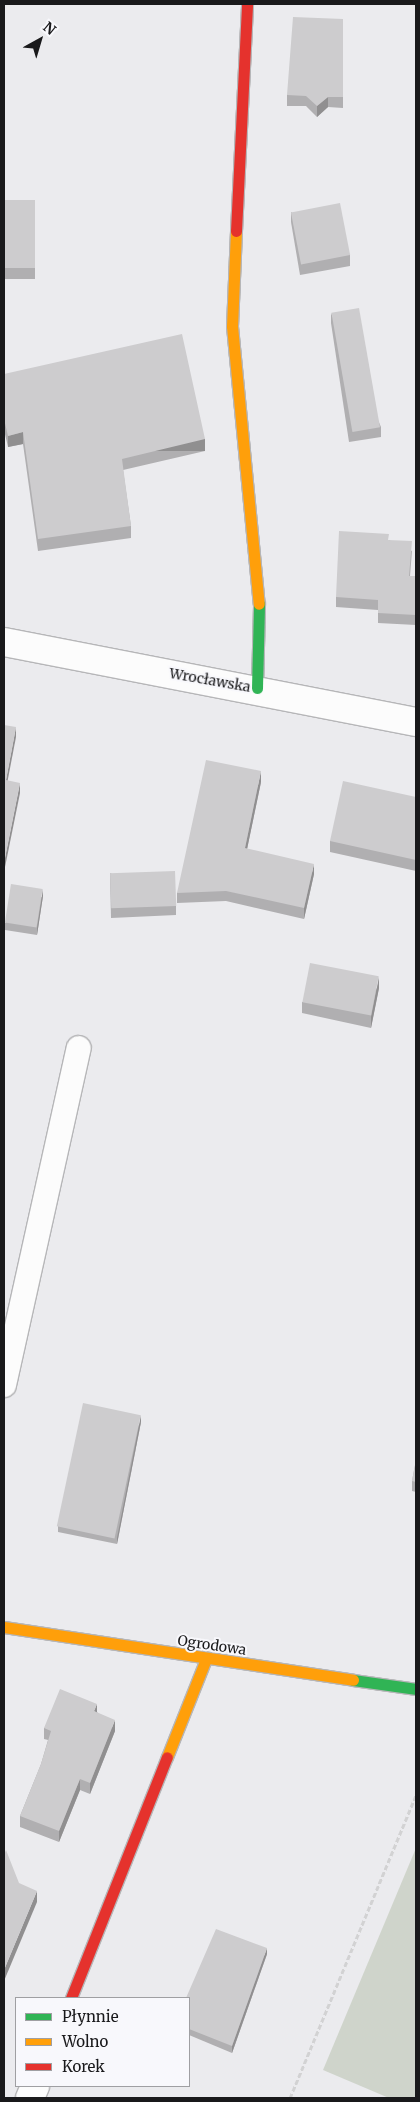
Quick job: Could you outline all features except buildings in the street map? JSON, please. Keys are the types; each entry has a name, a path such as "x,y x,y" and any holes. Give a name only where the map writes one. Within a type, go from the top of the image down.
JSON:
{"street":[{"path":"247,4 232,326 261,622 257,688"},
{"name":"Wrocławska","path":"4,642 257,688 416,722"},
{"name":"Ogrodowa","path":"4,1627 206,1659 416,1688"},
{"path":"71,1997 206,1659"}],"lane":[{"path":"4,1385 79,1048"}],"path":[{"path":"290,2098 416,1795"}],"shaded area":[{"path":"416,1848 416,2098 389,2098 323,2070"}],"traffic: fast":[{"path":"257,688 259,604"},
{"path":"353,1680 416,1689"}],"traffic: slow":[{"path":"236,231 232,326 259,604"},
{"path":"4,1627 353,1680"},
{"path":"167,1757 206,1659"}],"traffic: jam":[{"path":"236,231 247,4"},
{"path":"71,1997 167,1757"}]}
